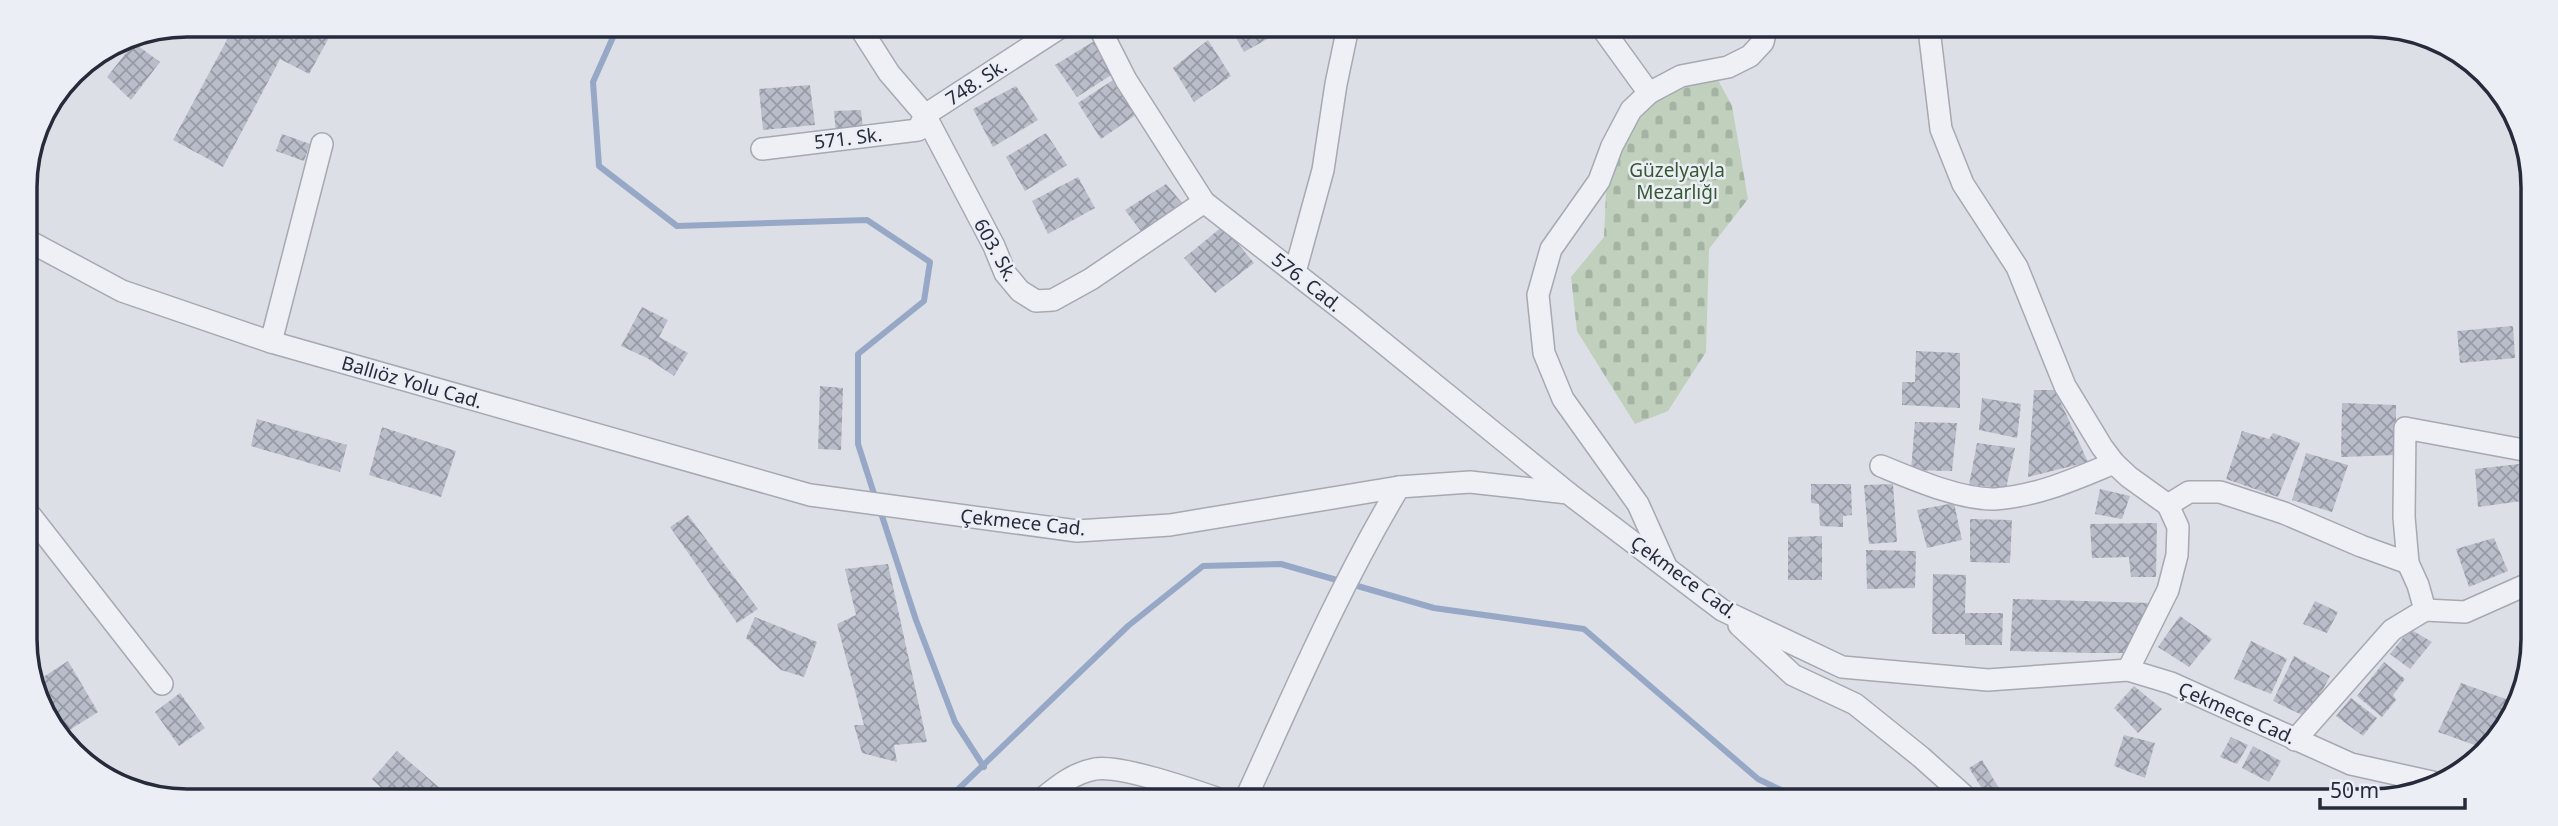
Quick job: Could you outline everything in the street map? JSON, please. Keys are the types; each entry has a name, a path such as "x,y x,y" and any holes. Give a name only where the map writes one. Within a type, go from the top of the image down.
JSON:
{"street":[{"name":"603. Sk.","path":"866,37 889,73 925,115 994,246 1005,274 1020,292 1036,301 1053,300 1091,279 1204,202"},
{"name":"748. Sk.","path":"925,115 1046,37"},
{"name":"576. Cad.","path":"1104,37 1126,80 1204,202 1295,272 1568,493"},
{"path":"1295,272 1324,170 1335,84 1346,37"},
{"path":"1609,37 1649,93"},
{"path":"1666,566 1639,504 1563,399 1544,353 1538,295 1551,249 1598,181 1631,110 1649,93 1681,76 1728,67 1750,56 1764,37"},
{"path":"1930,37 1941,129 1963,184 2017,267 2065,386 2114,463 2168,505 2178,527 2177,555 2168,590 2129,670"},
{"name":"571. Sk.","path":"762,149 918,130 925,115"},
{"path":"271,342 322,144"},
{"name":"Ballıöz Yolu Cad.","path":"37,246 122,292 271,342 810,495 921,510"},
{"path":"2425,610 2409,563 2404,517 2404,428 2521,450"},
{"path":"1881,466 1963,494 1994,499 2049,490 2114,463"},
{"name":"Çekmece Cad.","path":"921,510 1077,531 1170,525 1399,487 1470,482 1568,493 1722,610 1842,667 1988,680 2129,670 2171,683 2351,764 2422,780"},
{"path":"1251,789 1322,631 1372,531 1399,487"},
{"path":"2168,505 2189,492 2220,492 2284,513 2409,563"},
{"path":"37,524 162,684"},
{"path":"2295,740 2392,630 2425,610 2465,612 2521,587"},
{"path":"1722,610 1793,675 1854,704 1957,789"},
{"path":"1054,789 1064,780 1097,769 1172,783 1190,789"}],"green space":[{"name":"Güzelyayla Mezarlığı","path":"1681,76 1718,80 1732,106 1748,199 1709,249 1706,352 1668,411 1635,424 1577,331 1571,277 1604,237 1607,173 1643,96"}],"building":[{"path":"229,37 329,37 309,74 280,59 223,167 173,140"},
{"path":"1236,37 1268,37 1269,38 1244,52"},
{"path":"1096,40 1116,72 1077,97 1055,65"},
{"path":"1208,40 1231,76 1194,102 1173,68"},
{"path":"137,46 160,62 131,100 107,77 130,48"},
{"path":"1116,78 1140,112 1101,139 1078,103"},
{"path":"810,85 815,125 763,130 759,89"},
{"path":"1016,86 1038,120 993,147 973,109"},
{"path":"861,110 863,130 836,134 834,111"},
{"path":"1046,133 1067,165 1025,191 1006,157"},
{"path":"282,134 310,144 304,161 276,151"},
{"path":"1078,177 1095,208 1048,234 1032,201"},
{"path":"1166,184 1183,204 1143,234 1125,210"},
{"path":"1223,226 1254,263 1215,293 1184,258"},
{"path":"642,307 668,320 659,337 688,353 674,376 647,358 621,346"},
{"path":"2513,326 2515,358 2460,363 2457,331"},
{"path":"1916,351 1960,353 1960,408 1902,405 1902,382 1915,382"},
{"path":"820,386 843,388 841,450 818,449"},
{"path":"2034,390 2055,390 2088,462 2028,477"},
{"path":"1982,398 2021,404 2017,438 1979,430"},
{"path":"2342,403 2396,405 2396,455 2341,457"},
{"path":"257,419 347,445 340,472 251,446"},
{"path":"1915,422 1957,423 1952,471 1911,470"},
{"path":"382,427 456,451 441,497 369,475"},
{"path":"2242,431 2269,439 2273,433 2300,443 2278,497 2226,479"},
{"path":"1977,443 2015,448 2006,488 1969,485"},
{"path":"2306,453 2348,465 2332,512 2292,500"},
{"path":"2519,464 2521,501 2478,507 2475,469"},
{"path":"1811,484 1851,484 1852,515 1843,516 1843,527 1820,526 1819,504 1811,503"},
{"path":"1893,484 1897,542 1869,544 1864,485"},
{"path":"2100,489 2130,496 2122,519 2095,514"},
{"path":"1954,503 1962,540 1927,548 1917,510"},
{"path":"688,515 758,609 737,623 670,527"},
{"path":"1970,519 2012,520 2010,563 1970,562"},
{"path":"2157,523 2156,577 2131,577 2129,557 2092,558 2090,524"},
{"path":"1822,536 1822,580 1788,580 1788,537"},
{"path":"2494,538 2508,571 2469,587 2456,549"},
{"path":"1866,550 1916,551 1915,588 1867,589"},
{"path":"888,564 927,742 894,745 897,762 862,753 854,725 864,725 837,624 856,615 845,569"},
{"path":"1933,574 1966,575 1965,613 2003,613 2002,645 1965,645 1965,634 1932,634"},
{"path":"2013,599 2151,603 2123,653 2010,651"},
{"path":"2315,601 2338,612 2327,633 2303,624"},
{"path":"2180,616 2212,639 2189,667 2158,647"},
{"path":"755,617 817,642 804,677 781,670 746,638"},
{"path":"2410,629 2432,642 2410,669 2390,654"},
{"path":"2251,641 2287,659 2271,694 2234,679"},
{"path":"2294,656 2330,676 2308,718 2273,701"},
{"path":"68,661 98,712 68,731 52,705 42,678"},
{"path":"2384,662 2405,679 2393,695 2396,700 2382,717 2357,696"},
{"path":"2461,683 2508,700 2496,722 2476,746 2438,732"},
{"path":"2134,686 2162,709 2138,733 2114,708"},
{"path":"180,693 205,728 179,746 155,712"},
{"path":"2351,698 2377,718 2363,736 2336,716"},
{"path":"2124,735 2155,743 2145,778 2114,766"},
{"path":"2231,737 2248,745 2237,764 2220,757"},
{"path":"2253,746 2281,761 2269,782 2242,768"},
{"path":"397,751 441,789 383,789 372,779"},
{"path":"1982,760 1999,788 1982,789 1969,768"}],"waterway":[{"path":"613,37 593,82 599,166 677,226 867,220 930,262 924,301 858,354 858,444 876,500"},
{"path":"880,510 916,620 955,722 984,767"},
{"path":"958,789 1128,626 1203,566 1281,564 1434,608 1584,629 1758,779 1779,789"}]}
